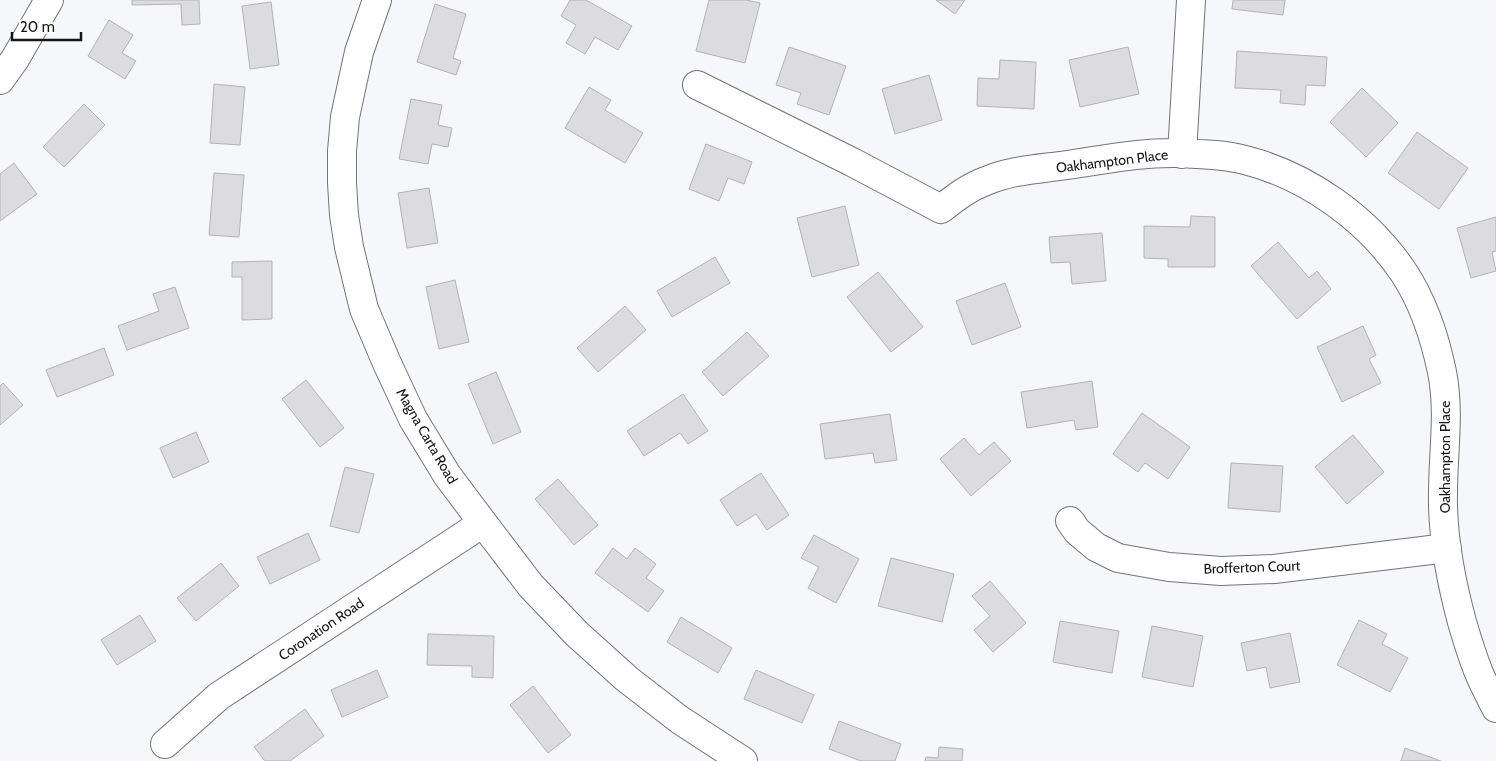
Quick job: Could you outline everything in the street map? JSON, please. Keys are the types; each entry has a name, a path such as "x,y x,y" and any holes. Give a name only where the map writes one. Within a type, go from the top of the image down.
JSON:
{"street":[{"path":"0,80 16,59 48,0"},
{"name":"Magna Carta Road","path":"377,0 359,52 346,117 342,151 344,215 349,247 364,309 409,410 447,475 531,586 577,634 627,679 680,720 743,761"},
{"path":"1182,154 1191,0"},
{"name":"Oakhampton Place","path":"697,85 852,162 941,209 962,192 987,180 1010,173 1157,153 1219,155 1243,159 1291,176 1334,202 1372,233 1405,274 1428,322 1437,347 1446,401 1447,429 1443,494 1447,548 1455,595 1469,647 1478,672 1496,708"},
{"name":"Brofferton Court","path":"1070,521 1077,531 1096,547 1118,558 1169,567 1221,571 1274,570 1447,548"},
{"name":"Coronation Road","path":"165,744 220,696 483,523"}],"building":[{"path":"132,0 199,0 200,24 182,25 181,4 132,5"},
{"path":"570,0 586,0 632,26 618,50 595,37 585,54 566,43 576,25 561,16"},
{"path":"709,0 746,0 760,3 745,63 696,51"},
{"path":"936,0 965,0 955,14"},
{"path":"1233,0 1285,0 1283,15 1232,9"},
{"path":"271,2 279,65 250,69 242,6"},
{"path":"435,4 466,14 453,58 461,61 456,75 417,62"},
{"path":"109,20 133,35 122,53 136,61 125,79 88,56"},
{"path":"789,47 846,66 829,115 797,104 801,93 776,85"},
{"path":"1128,47 1139,94 1080,107 1069,60"},
{"path":"1237,51 1327,57 1325,86 1306,85 1305,105 1280,103 1281,90 1235,88"},
{"path":"1000,60 1036,62 1034,109 977,106 978,78 999,79"},
{"path":"929,75 942,120 895,134 882,89"},
{"path":"214,84 245,87 240,145 210,143"},
{"path":"589,87 611,100 605,110 643,133 625,163 565,128"},
{"path":"1362,88 1398,123 1366,157 1330,122"},
{"path":"411,99 442,105 438,125 452,128 448,147 432,144 428,164 399,159"},
{"path":"84,104 105,125 64,167 43,147"},
{"path":"1417,132 1468,168 1439,209 1388,173"},
{"path":"706,144 752,162 744,184 728,178 719,201 689,189"},
{"path":"14,163 37,194 0,221 0,174"},
{"path":"214,173 244,175 239,237 209,235"},
{"path":"429,188 438,243 407,248 398,193"},
{"path":"845,206 859,265 812,277 797,218"},
{"path":"1191,216 1215,217 1215,267 1168,267 1168,259 1144,258 1144,226 1190,227"},
{"path":"1496,217 1496,251 1492,252 1496,271 1471,278 1457,228"},
{"path":"1102,233 1106,281 1072,284 1070,262 1051,263 1049,237"},
{"path":"1278,242 1309,278 1317,271 1331,289 1297,319 1251,266"},
{"path":"715,257 730,283 672,317 657,291"},
{"path":"272,261 272,319 242,320 242,277 232,277 232,262"},
{"path":"878,272 923,327 891,352 847,297"},
{"path":"455,280 469,342 439,349 426,287"},
{"path":"1005,283 1021,327 972,345 956,301"},
{"path":"175,287 189,328 127,350 118,326 159,311 153,294"},
{"path":"625,306 646,330 598,372 577,348"},
{"path":"1363,326 1376,355 1369,359 1381,383 1342,402 1317,347"},
{"path":"747,332 769,356 723,396 702,372"},
{"path":"104,348 114,375 57,397 46,370"},
{"path":"496,372 521,432 493,444 468,384"},
{"path":"306,380 344,428 320,447 282,399"},
{"path":"1092,381 1098,427 1076,430 1074,420 1027,428 1021,392"},
{"path":"3,383 23,405 0,425 0,386"},
{"path":"683,394 708,431 688,444 680,433 644,456 627,431"},
{"path":"1142,413 1190,447 1168,479 1145,463 1138,472 1113,454"},
{"path":"890,414 897,460 875,463 873,453 825,459 820,424"},
{"path":"196,432 209,462 173,478 160,448"},
{"path":"1353,435 1384,472 1347,504 1315,467"},
{"path":"964,438 979,455 994,442 1011,461 971,496 940,459"},
{"path":"1231,463 1283,466 1280,512 1228,508"},
{"path":"345,467 374,474 359,533 330,526"},
{"path":"761,473 789,515 767,530 756,514 737,526 720,500"},
{"path":"558,479 598,525 574,545 535,499"},
{"path":"308,533 320,560 270,584 257,557"},
{"path":"814,535 859,559 836,603 808,588 819,567 801,558"},
{"path":"613,548 627,559 635,548 656,564 646,578 664,591 648,612 595,573"},
{"path":"891,558 954,574 942,622 878,606"},
{"path":"221,563 239,586 196,621 177,598"},
{"path":"990,581 1026,623 993,652 974,630 990,616 972,596"},
{"path":"140,615 156,641 117,665 101,640"},
{"path":"681,617 732,648 718,673 667,642"},
{"path":"1359,620 1387,634 1382,644 1408,658 1390,692 1337,665"},
{"path":"1060,621 1119,631 1112,673 1053,662"},
{"path":"1152,626 1203,636 1193,687 1142,677"},
{"path":"1290,633 1300,682 1270,688 1266,667 1247,671 1241,643"},
{"path":"428,634 494,636 493,678 472,677 472,666 427,665"},
{"path":"377,670 388,697 342,717 331,690"},
{"path":"756,670 814,695 802,723 744,699"},
{"path":"533,686 571,735 548,753 510,705"},
{"path":"305,709 324,736 290,761 265,761 254,747"},
{"path":"839,721 901,744 895,761 861,761 829,749"},
{"path":"939,747 963,749 962,761 925,761 926,757 938,758"},
{"path":"1405,748 1441,761 1401,761"}]}
